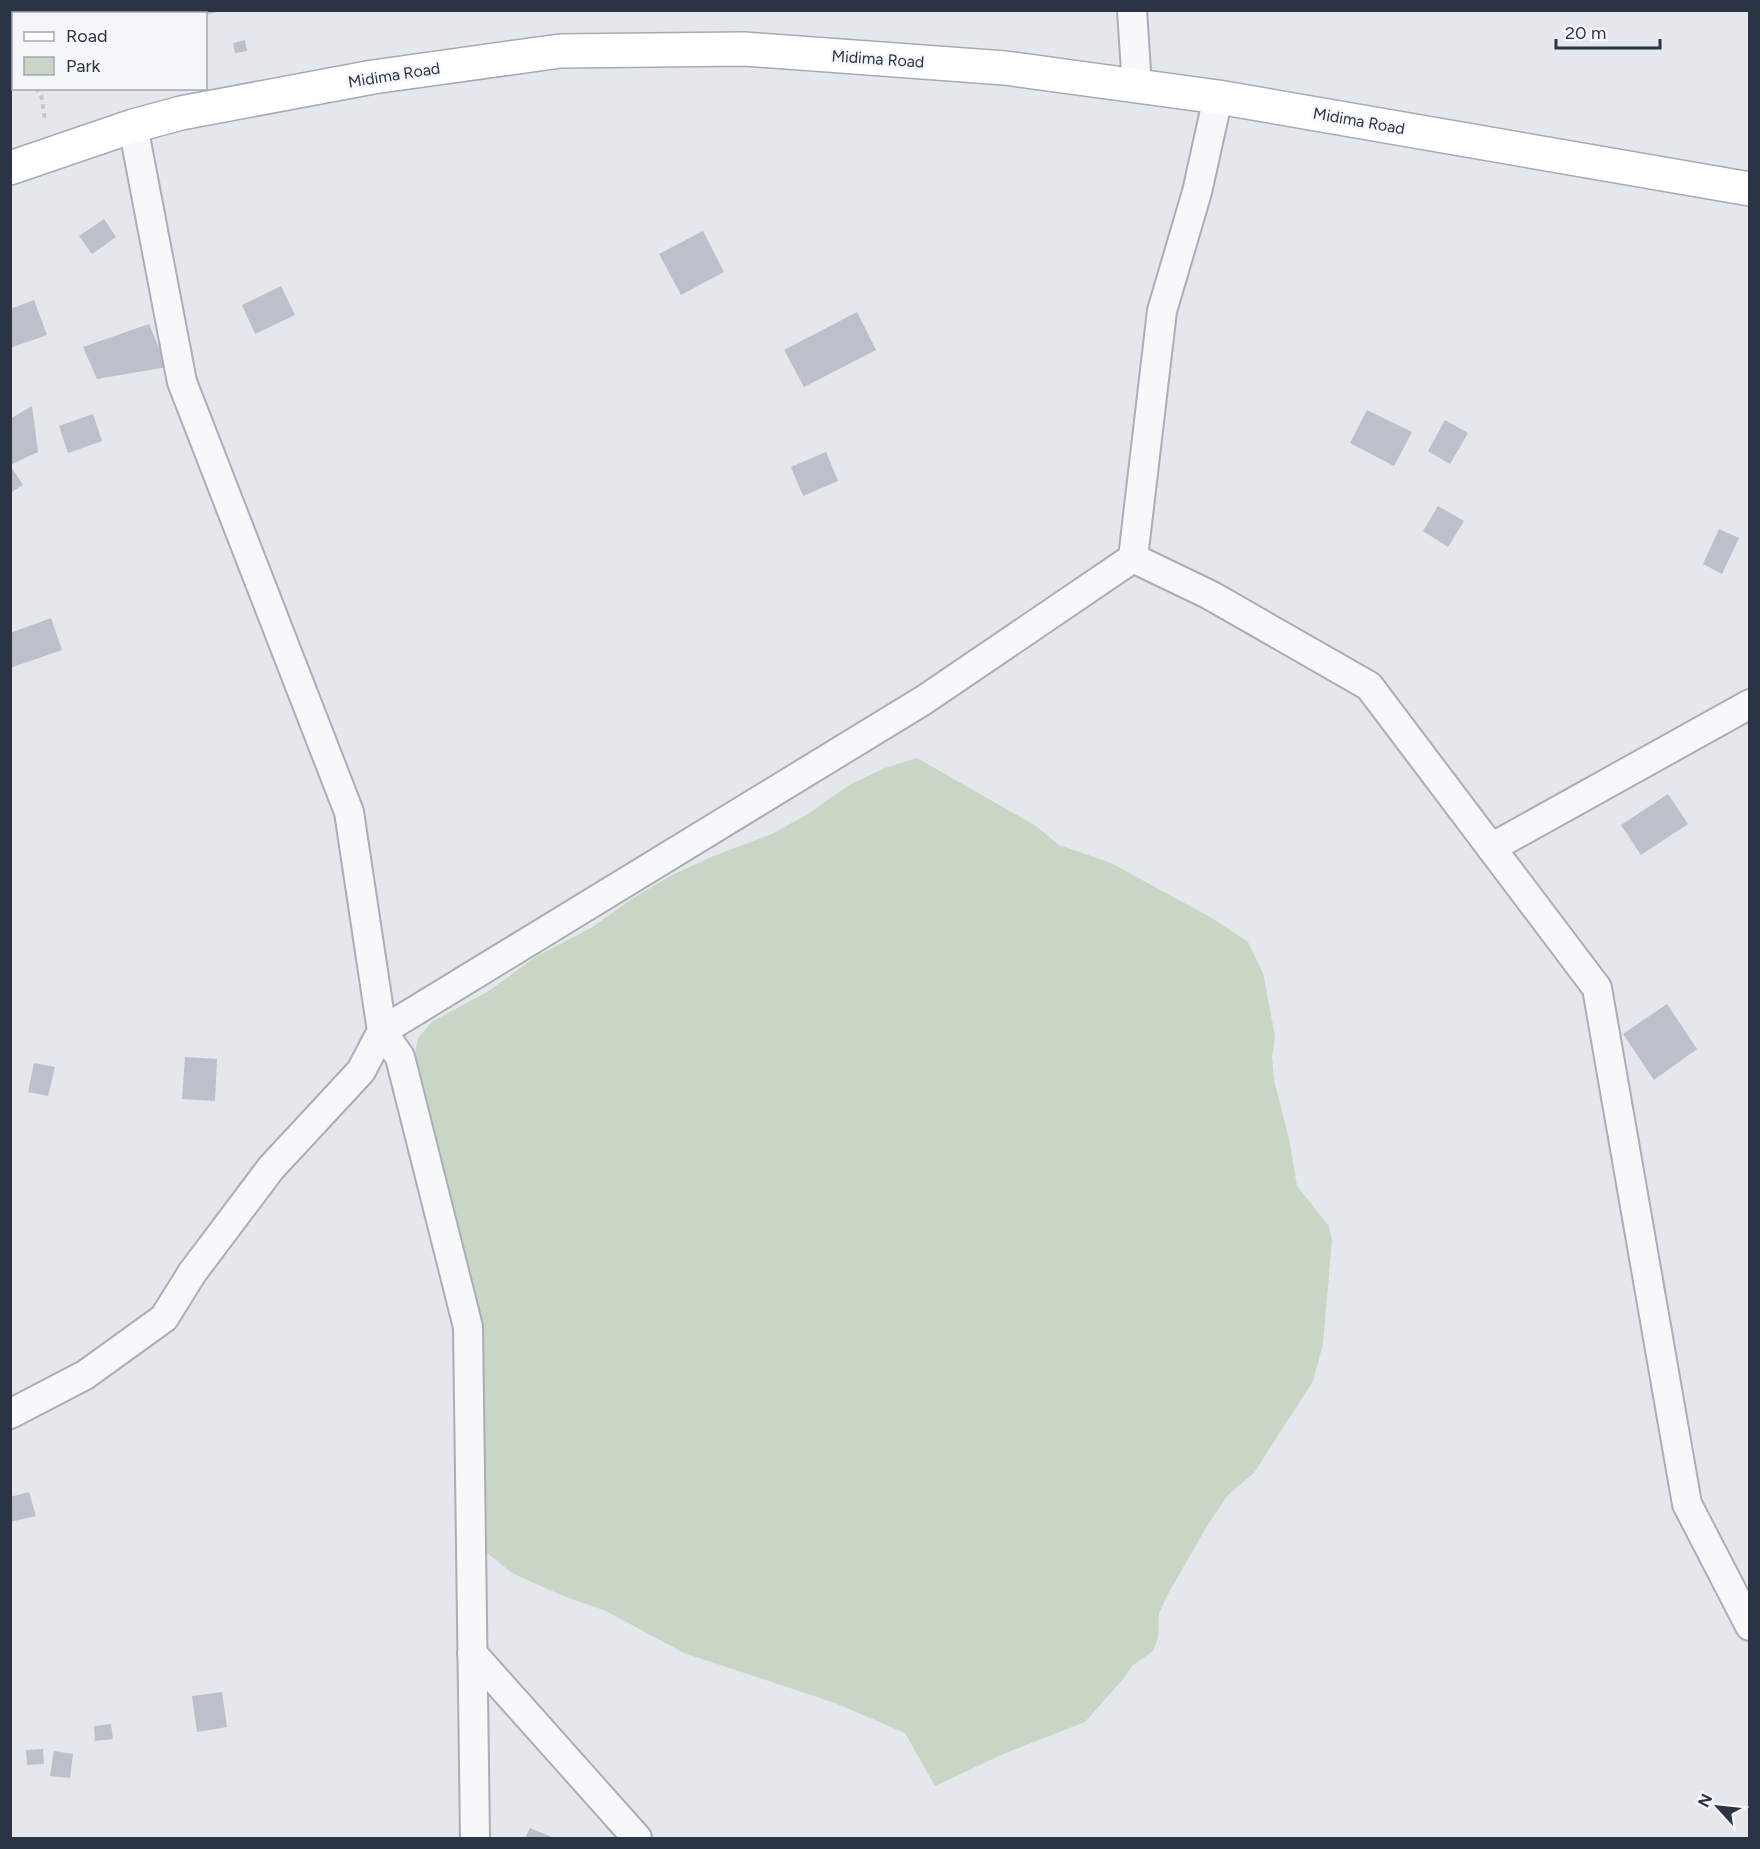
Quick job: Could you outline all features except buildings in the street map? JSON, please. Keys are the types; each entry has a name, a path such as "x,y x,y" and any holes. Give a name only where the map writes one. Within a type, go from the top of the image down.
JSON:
{"main road":[{"name":"Midima Road","path":"10,168 133,126 181,113 373,77 560,51 744,49 1005,68 1218,98 1749,189"}],"street":[{"path":"1132,10 1137,87"},
{"path":"10,1414 85,1375 164,1318 192,1273 271,1168 361,1071 381,1031 924,700 1133,558 1162,311 1197,192 1218,98"},
{"path":"133,126 182,382 349,812 381,1031 400,1057 468,1327 475,1839"},
{"path":"1133,558 1210,595 1369,686 1598,988 1687,1504 1749,1626"},
{"path":"1491,848 1749,704"},
{"path":"472,1653 637,1839"}],"green space":[{"path":"917,758 1036,826 1059,845 1111,863 1210,917 1248,942 1263,973 1275,1036 1272,1057 1274,1080 1289,1139 1297,1186 1329,1226 1332,1240 1323,1344 1313,1381 1254,1473 1228,1495 1207,1526 1159,1613 1158,1638 1153,1651 1132,1666 1085,1722 1001,1755 935,1786 905,1733 835,1703 684,1653 606,1611 561,1595 512,1573 486,1552 479,1500 478,1451 412,1069 418,1038 433,1021 487,992 537,956 591,928 633,898 670,876 711,857 772,834 808,814 849,785 885,768"}]}
